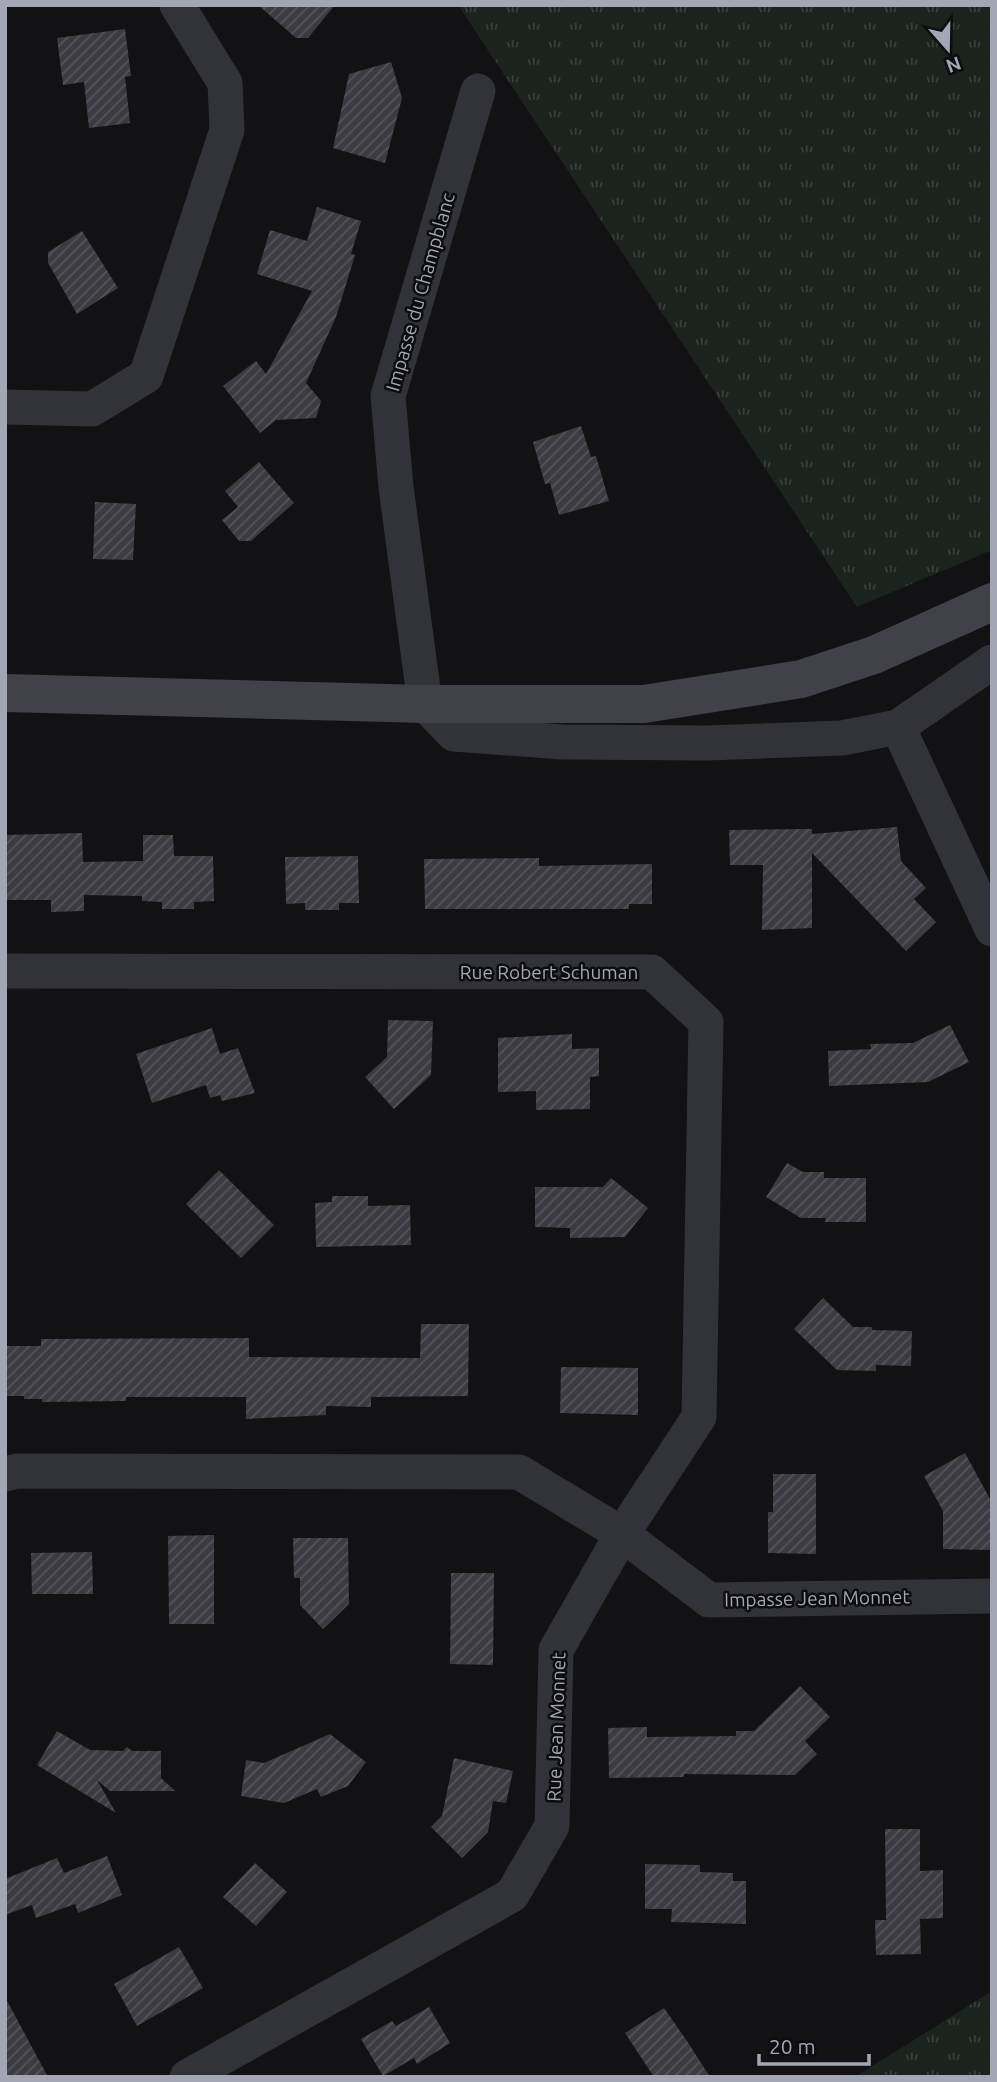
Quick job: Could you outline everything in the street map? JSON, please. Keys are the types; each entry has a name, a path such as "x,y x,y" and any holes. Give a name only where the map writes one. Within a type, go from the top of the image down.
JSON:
{"main road":[{"path":"5,693 425,704 644,704 801,680 874,655 992,602"}],"street":[{"path":"5,407 92,408 146,376 227,130 225,83 177,5"},
{"name":"Impasse du Champblanc","path":"425,704 396,487 388,396 478,91"},
{"path":"425,704 454,734 563,742 707,743 842,738 898,727 992,662"},
{"path":"898,727 992,929"},
{"name":"Rue Robert Schuman","path":"5,971 652,972 706,1022 699,1417 622,1534"},
{"path":"5,1474 17,1471 519,1472 622,1534"},
{"name":"Impasse Jean Monnet","path":"622,1534 709,1600 992,1596"},
{"name":"Rue Jean Monnet","path":"187,2077 512,1895 552,1826 556,1650 622,1534"}],"green space":[{"path":"458,5 992,5 992,550 857,607"},
{"path":"992,1991 992,2077 855,2077"}],"building":[{"path":"258,5 335,5 308,38 296,38"},
{"path":"125,29 131,76 125,77 130,123 89,128 84,82 63,85 57,38"},
{"path":"391,62 402,98 385,163 333,148 349,74"},
{"path":"317,207 361,221 351,254 355,255 336,317 306,383 321,401 316,418 276,420 260,433 223,386 256,361 266,374 312,291 257,274 270,230 307,241"},
{"path":"82,231 118,288 77,314 48,263 48,252"},
{"path":"581,426 591,457 596,456 609,501 559,515 550,483 545,484 533,442"},
{"path":"259,462 294,503 251,541 239,541 222,520 238,507 225,491"},
{"path":"95,502 136,504 133,560 93,559"},
{"path":"897,827 901,861 926,888 914,899 936,922 906,951 812,853 812,928 762,930 763,865 730,865 729,830 812,829 812,834"},
{"path":"82,833 83,862 143,861 143,835 173,835 174,856 213,856 214,901 194,902 194,909 162,909 162,902 142,901 142,896 84,895 84,911 51,912 51,900 5,900 5,835"},
{"path":"358,856 359,903 339,903 339,910 305,910 305,903 286,904 285,857"},
{"path":"539,858 539,866 652,864 652,904 629,904 629,909 425,909 424,859"},
{"path":"388,1020 433,1021 431,1075 394,1109 365,1077 387,1057"},
{"path":"950,1025 969,1062 928,1082 829,1086 828,1051 871,1049 870,1044 913,1043"},
{"path":"212,1028 220,1054 238,1048 255,1093 222,1101 220,1095 210,1098 206,1085 152,1103 136,1054"},
{"path":"572,1034 572,1049 599,1048 599,1076 590,1077 590,1109 536,1110 536,1091 498,1092 498,1038"},
{"path":"787,1163 803,1172 824,1172 824,1178 866,1178 866,1222 825,1222 826,1218 801,1218 766,1197"},
{"path":"219,1170 274,1225 241,1258 186,1204"},
{"path":"611,1178 648,1208 625,1237 570,1238 570,1228 535,1227 535,1187 603,1187"},
{"path":"332,1196 368,1196 368,1206 410,1205 411,1245 316,1247 315,1203 332,1202"},
{"path":"823,1298 853,1327 912,1331 911,1366 876,1365 876,1371 837,1370 794,1329"},
{"path":"421,1324 469,1324 468,1396 371,1397 371,1407 326,1406 326,1415 246,1419 246,1397 126,1397 126,1401 42,1402 42,1399 24,1399 24,1396 5,1396 5,1346 41,1346 41,1339 249,1338 249,1357 420,1358"},
{"path":"561,1367 638,1368 638,1415 560,1413"},
{"path":"965,1453 990,1499 990,1550 943,1549 943,1511 924,1476"},
{"path":"773,1474 816,1474 816,1554 768,1553 768,1512 773,1512"},
{"path":"214,1535 214,1624 169,1624 168,1536"},
{"path":"293,1538 348,1538 349,1604 323,1629 300,1605 300,1578 294,1578"},
{"path":"92,1552 93,1594 32,1594 31,1553"},
{"path":"451,1573 494,1573 493,1665 450,1664"},
{"path":"800,1686 830,1717 805,1741 817,1754 795,1775 684,1774 684,1777 609,1778 608,1728 647,1727 647,1737 736,1736 736,1731 754,1731"},
{"path":"57,1731 90,1750 123,1751 127,1747 132,1751 161,1751 161,1778 175,1791 110,1791 97,1780 116,1813 37,1765"},
{"path":"330,1734 366,1762 348,1786 321,1797 317,1789 284,1803 241,1796 246,1760 264,1763"},
{"path":"454,1758 513,1771 506,1803 493,1801 488,1832 462,1858 431,1827 442,1816"},
{"path":"885,1829 920,1829 920,1871 943,1870 943,1918 920,1919 921,1954 876,1955 875,1920 886,1920"},
{"path":"107,1856 122,1895 78,1913 75,1904 36,1918 32,1905 5,1915 5,1879 57,1858 64,1873"},
{"path":"255,1863 287,1892 256,1926 223,1897"},
{"path":"645,1864 700,1865 700,1872 733,1873 733,1881 746,1881 746,1924 671,1922 672,1909 645,1909"},
{"path":"179,1947 203,1988 137,2026 114,1984"},
{"path":"5,1997 48,2077 5,2077"},
{"path":"429,2007 450,2043 417,2064 414,2058 383,2076 361,2039 392,2021 396,2026"},
{"path":"664,2008 710,2077 654,2077 625,2033"}]}
